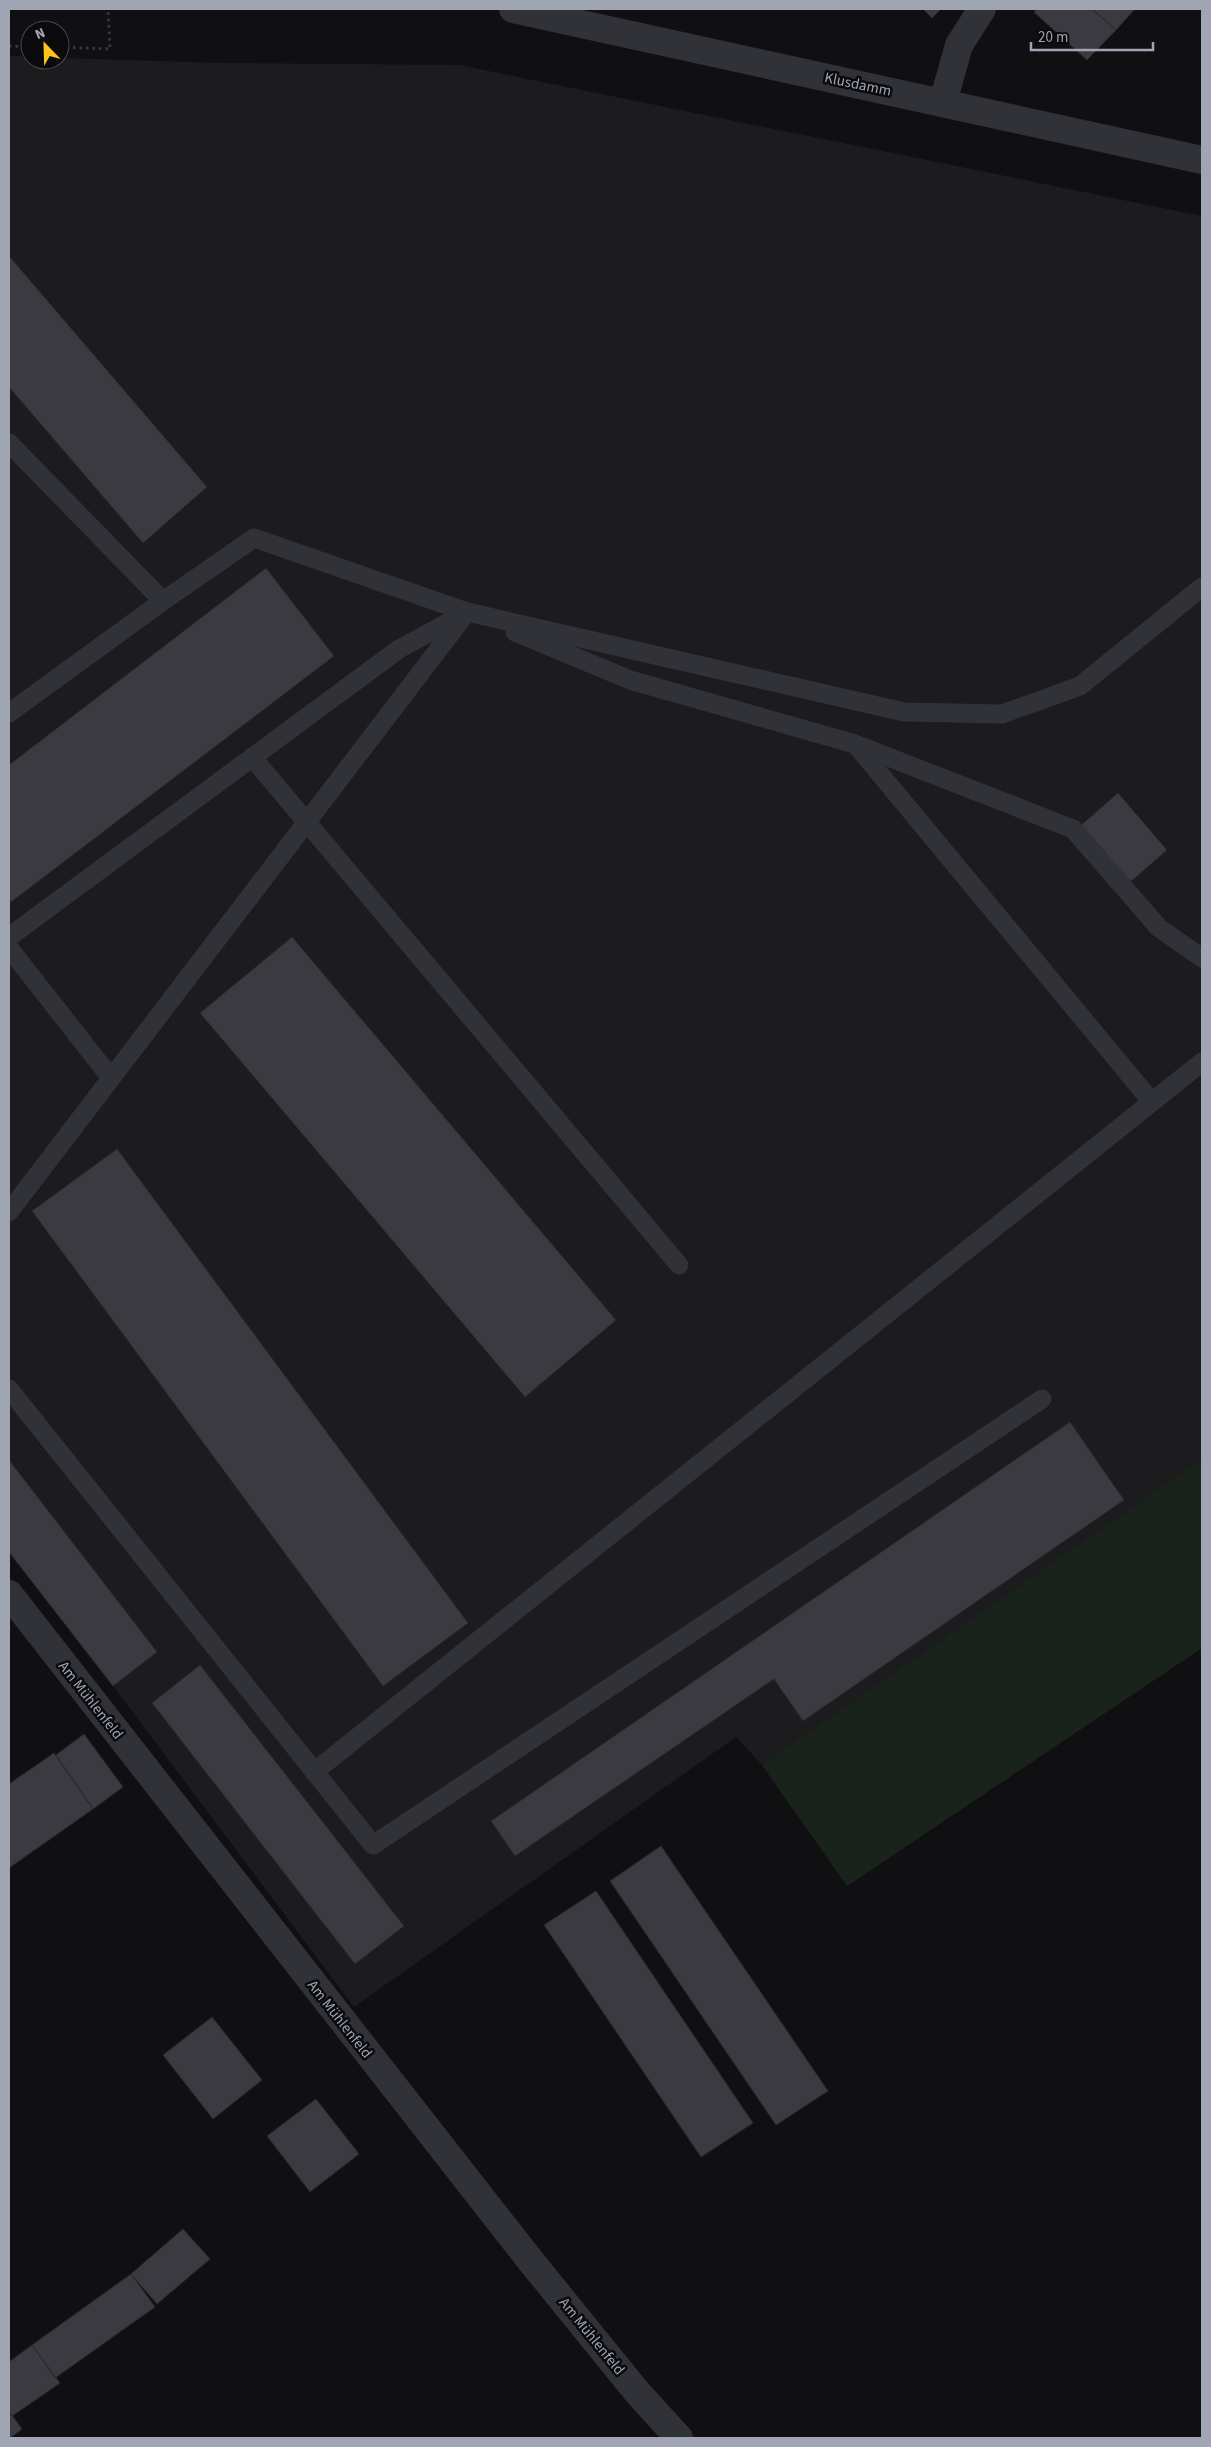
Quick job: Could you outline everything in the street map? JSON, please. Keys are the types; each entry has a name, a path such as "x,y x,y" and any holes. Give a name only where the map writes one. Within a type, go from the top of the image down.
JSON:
{"street":[{"name":"Klusdamm","path":"513,9 1202,160"},
{"path":"943,102 959,45 982,9"},
{"name":"Am Mühlenfeld","path":"9,1594 530,2260 637,2392 679,2438"}],"lane":[{"path":"9,443 163,601"},
{"path":"9,713 163,601 254,538 468,612 630,680 855,744 1073,830 1158,928 1202,958"},
{"path":"9,937 399,649 468,612 904,712 1002,714 1080,686 1202,587"},
{"path":"9,1212 468,612"},
{"path":"855,744 1152,1102"},
{"path":"252,757 679,1265"},
{"path":"9,948 111,1078"},
{"path":"314,1772 1202,1062"},
{"path":"9,1389 373,1845 1042,1399"}],"path":[{"path":"70,47 110,49 108,9"}],"shaded area":[{"path":"9,56 20,57 20,70 70,70 70,58 222,63 459,65 1202,216 1202,1648 847,1886 762,1765 736,1737 354,2007 113,1686 9,1552"},
{"path":"1202,1459 1202,1648 847,1886 762,1765"}],"building":[{"path":"923,9 941,9 932,18"},
{"path":"1037,9 1092,9 1116,30 1087,60 1034,12"},
{"path":"1092,9 1135,9 1116,30"},
{"path":"9,256 207,487 143,543 9,387"},
{"path":"266,568 334,656 11,902 9,899 9,765"},
{"path":"1118,793 1167,850 1129,883 1079,827"},
{"path":"292,937 616,1320 525,1397 200,1013"},
{"path":"117,1149 468,1623 383,1686 32,1211"},
{"path":"1070,1422 1124,1500 803,1721 774,1679 515,1856 491,1821"},
{"path":"9,1460 157,1652 113,1686 9,1552"},
{"path":"200,1665 404,1926 355,1964 152,1703"},
{"path":"84,1734 123,1787 93,1809 56,1755"},
{"path":"54,1753 93,1809 9,1868 9,1784"},
{"path":"661,1846 828,2091 776,2125 610,1881"},
{"path":"596,1891 753,2123 701,2157 544,1925"},
{"path":"212,2017 262,2080 213,2119 163,2055"},
{"path":"316,2099 359,2154 310,2192 267,2136"},
{"path":"183,2229 210,2259 157,2304 131,2274"},
{"path":"131,2274 155,2307 55,2378 32,2345"},
{"path":"32,2345 60,2383 12,2416 9,2411 9,2362"},
{"path":"9,2411 22,2429 10,2438 9,2438"}]}
